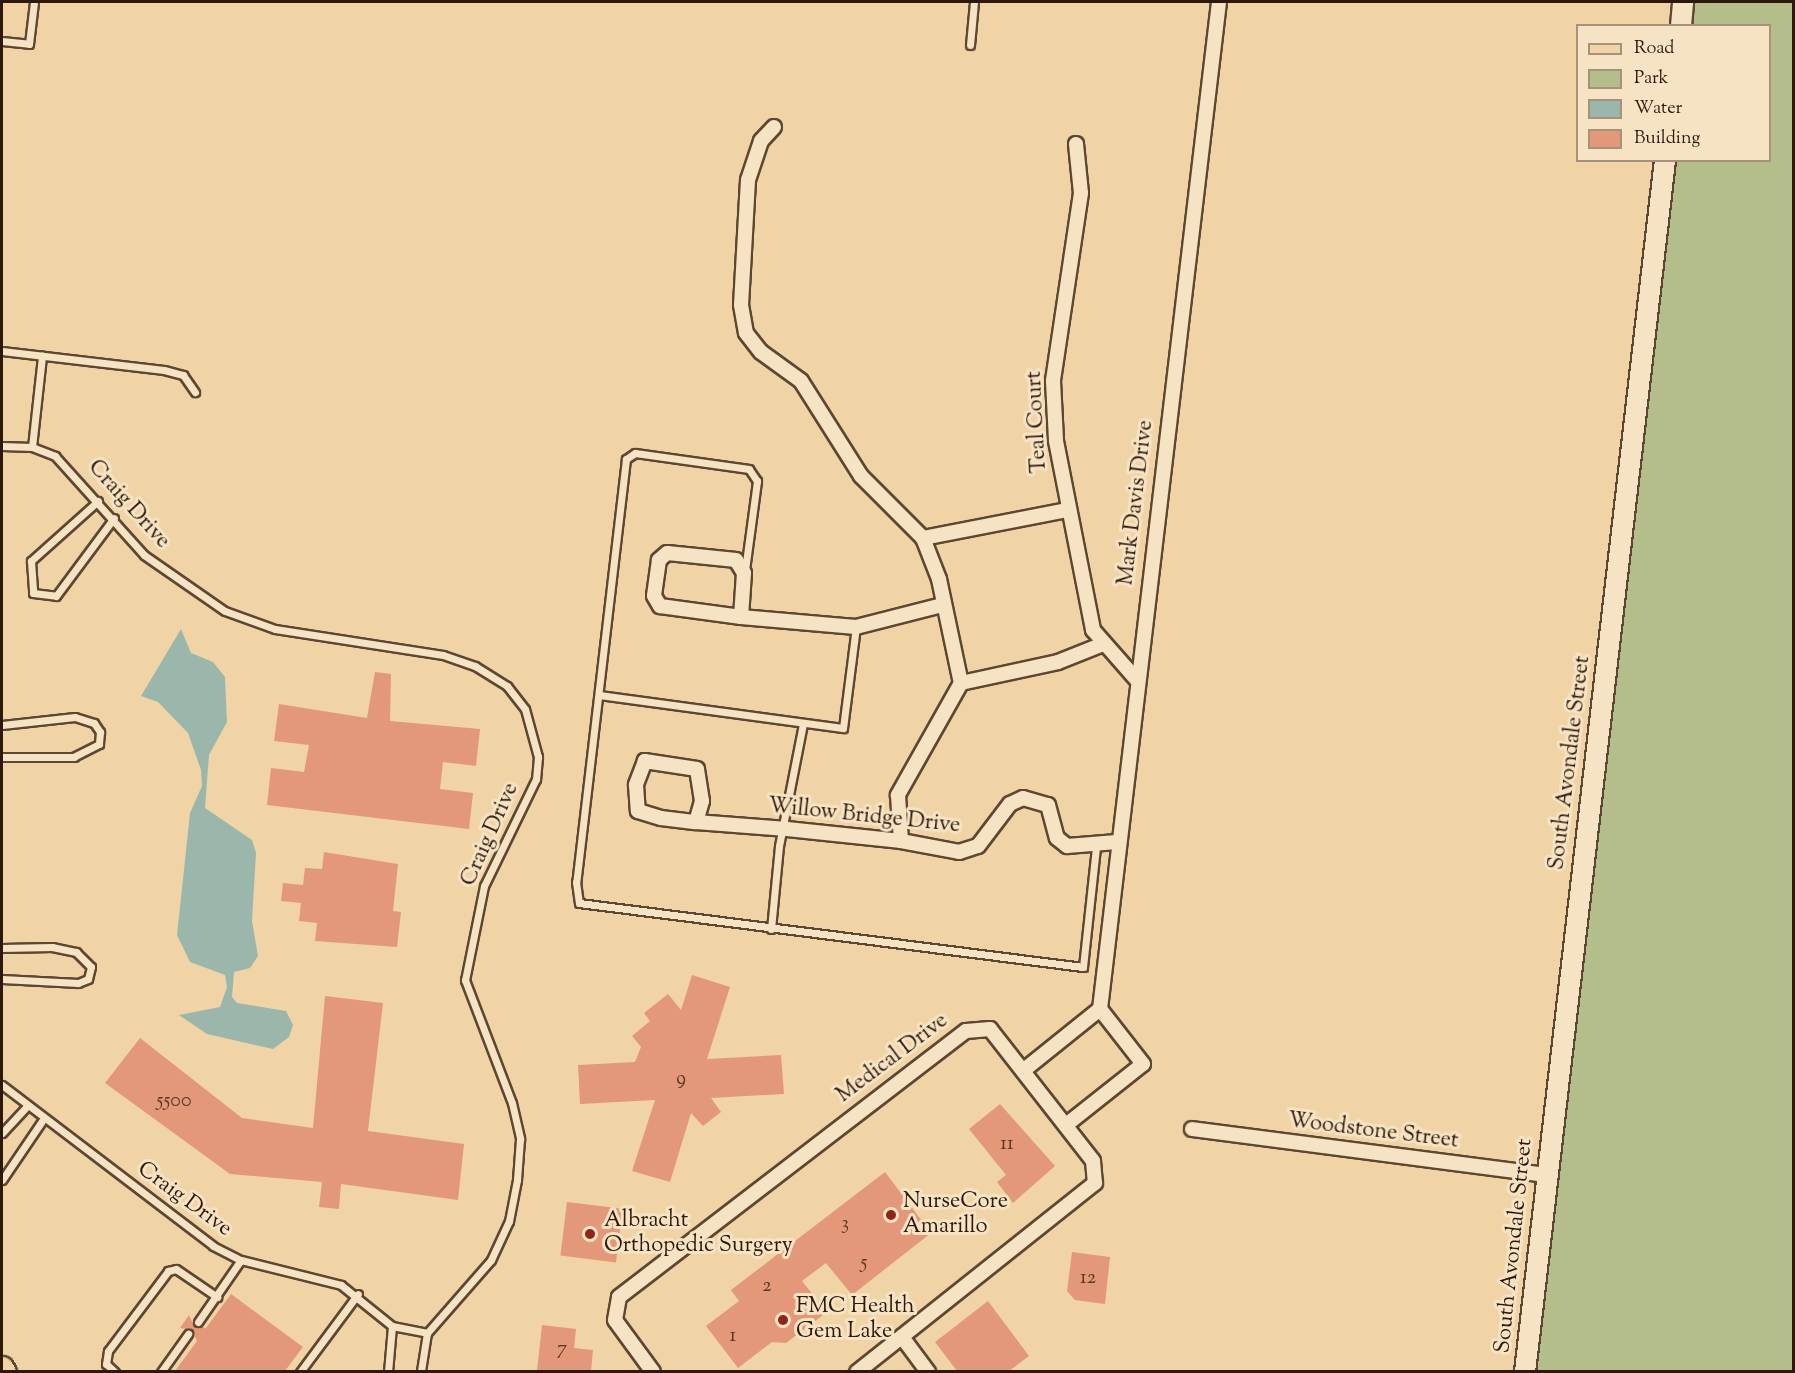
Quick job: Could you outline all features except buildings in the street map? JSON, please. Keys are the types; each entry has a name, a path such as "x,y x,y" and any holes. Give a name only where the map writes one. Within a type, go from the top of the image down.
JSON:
{"main road":[{"path":"2,1367 5,1371"}],"street":[{"name":"Mark Davis Drive","path":"1100,1009 1117,842 1219,2"},
{"path":"1681,24 1683,2"},
{"path":"774,127 761,141 748,180 741,305 746,333 760,352 801,381 861,476 923,538 961,683 898,795 901,841"},
{"name":"Teal Court","path":"1076,144 1081,193 1053,381 1067,510 1093,630 1137,680"},
{"name":"South Avondale Street","path":"1525,1371 1665,162"},
{"path":"923,538 1067,510"},
{"path":"741,617 744,573 736,560 667,553 659,560 654,596 660,606 741,617 856,627 942,605"},
{"path":"961,683 1058,662 1103,644"},
{"name":"Willow Bridge Drive","path":"696,822 702,801 697,769 645,761 636,785 638,811 696,822 901,841 959,852 978,846 1010,804 1023,798 1048,806 1057,838 1067,846 1096,848 1117,842"},
{"path":"1024,1070 1100,1009 1143,1064 1066,1125"},
{"name":"Medical Drive","path":"653,1371 615,1320 619,1297 966,1031 990,1029 1066,1125 1096,1168 1090,1190 857,1371"},
{"name":"Woodstone Street","path":"1192,1129 1547,1175"},
{"path":"902,1337 928,1371"}],"lane":[{"path":"2,40 29,44 34,2"},
{"path":"970,45 974,2"},
{"path":"2,351 173,372 183,375 195,392"},
{"path":"32,447 42,356"},
{"name":"Craig Drive","path":"2,446 32,447 55,456 114,518 144,555 225,611 275,629 442,655 475,666 507,686 533,730 536,779 484,886 465,980 512,1103 520,1139 517,1180 509,1221 490,1260 427,1333"},
{"path":"744,573 758,481 749,470 635,453 626,459 576,882 579,903 1083,967 1096,848"},
{"path":"98,501 31,561 33,593 56,596 114,518"},
{"path":"599,696 843,729 856,627"},
{"path":"2,725 75,717 94,723 100,732 99,744 74,757 2,757"},
{"path":"771,929 779,846 787,829 803,724"},
{"path":"2,948 52,947 76,952 91,967 88,979 78,983 2,979"},
{"name":"Craig Drive","path":"2,1085 42,1121 213,1246 242,1260 324,1279 358,1294 392,1326"},
{"path":"2,1133 25,1108"},
{"path":"2,1180 42,1121"},
{"path":"198,1322 242,1260"},
{"path":"115,1371 106,1364 108,1351 168,1271 176,1269 217,1297"},
{"path":"300,1371 358,1294"},
{"path":"388,1371 392,1326 427,1333 421,1371"},
{"path":"161,1371 188,1334"}],"green space":[{"path":"1695,2 1793,2 1793,1371 1535,1371 1676,162 1771,162 1771,24 1692,24"}],"water":[{"path":"181,629 191,653 213,662 225,677 227,722 209,755 205,808 252,840 256,853 252,921 258,956 250,968 234,972 232,997 237,1003 286,1011 293,1025 289,1037 273,1049 207,1034 179,1015 220,1007 227,987 225,975 190,962 177,935 190,813 202,786 201,770 188,733 158,702 141,696"}],"place":[{"name":"NurseCore Amarillo","path":"891,1215"},
{"name":"Albracht Orthopedic Surgery","path":"590,1234"},
{"name":"FMC Health Gem Lake","path":"783,1320"}]}
